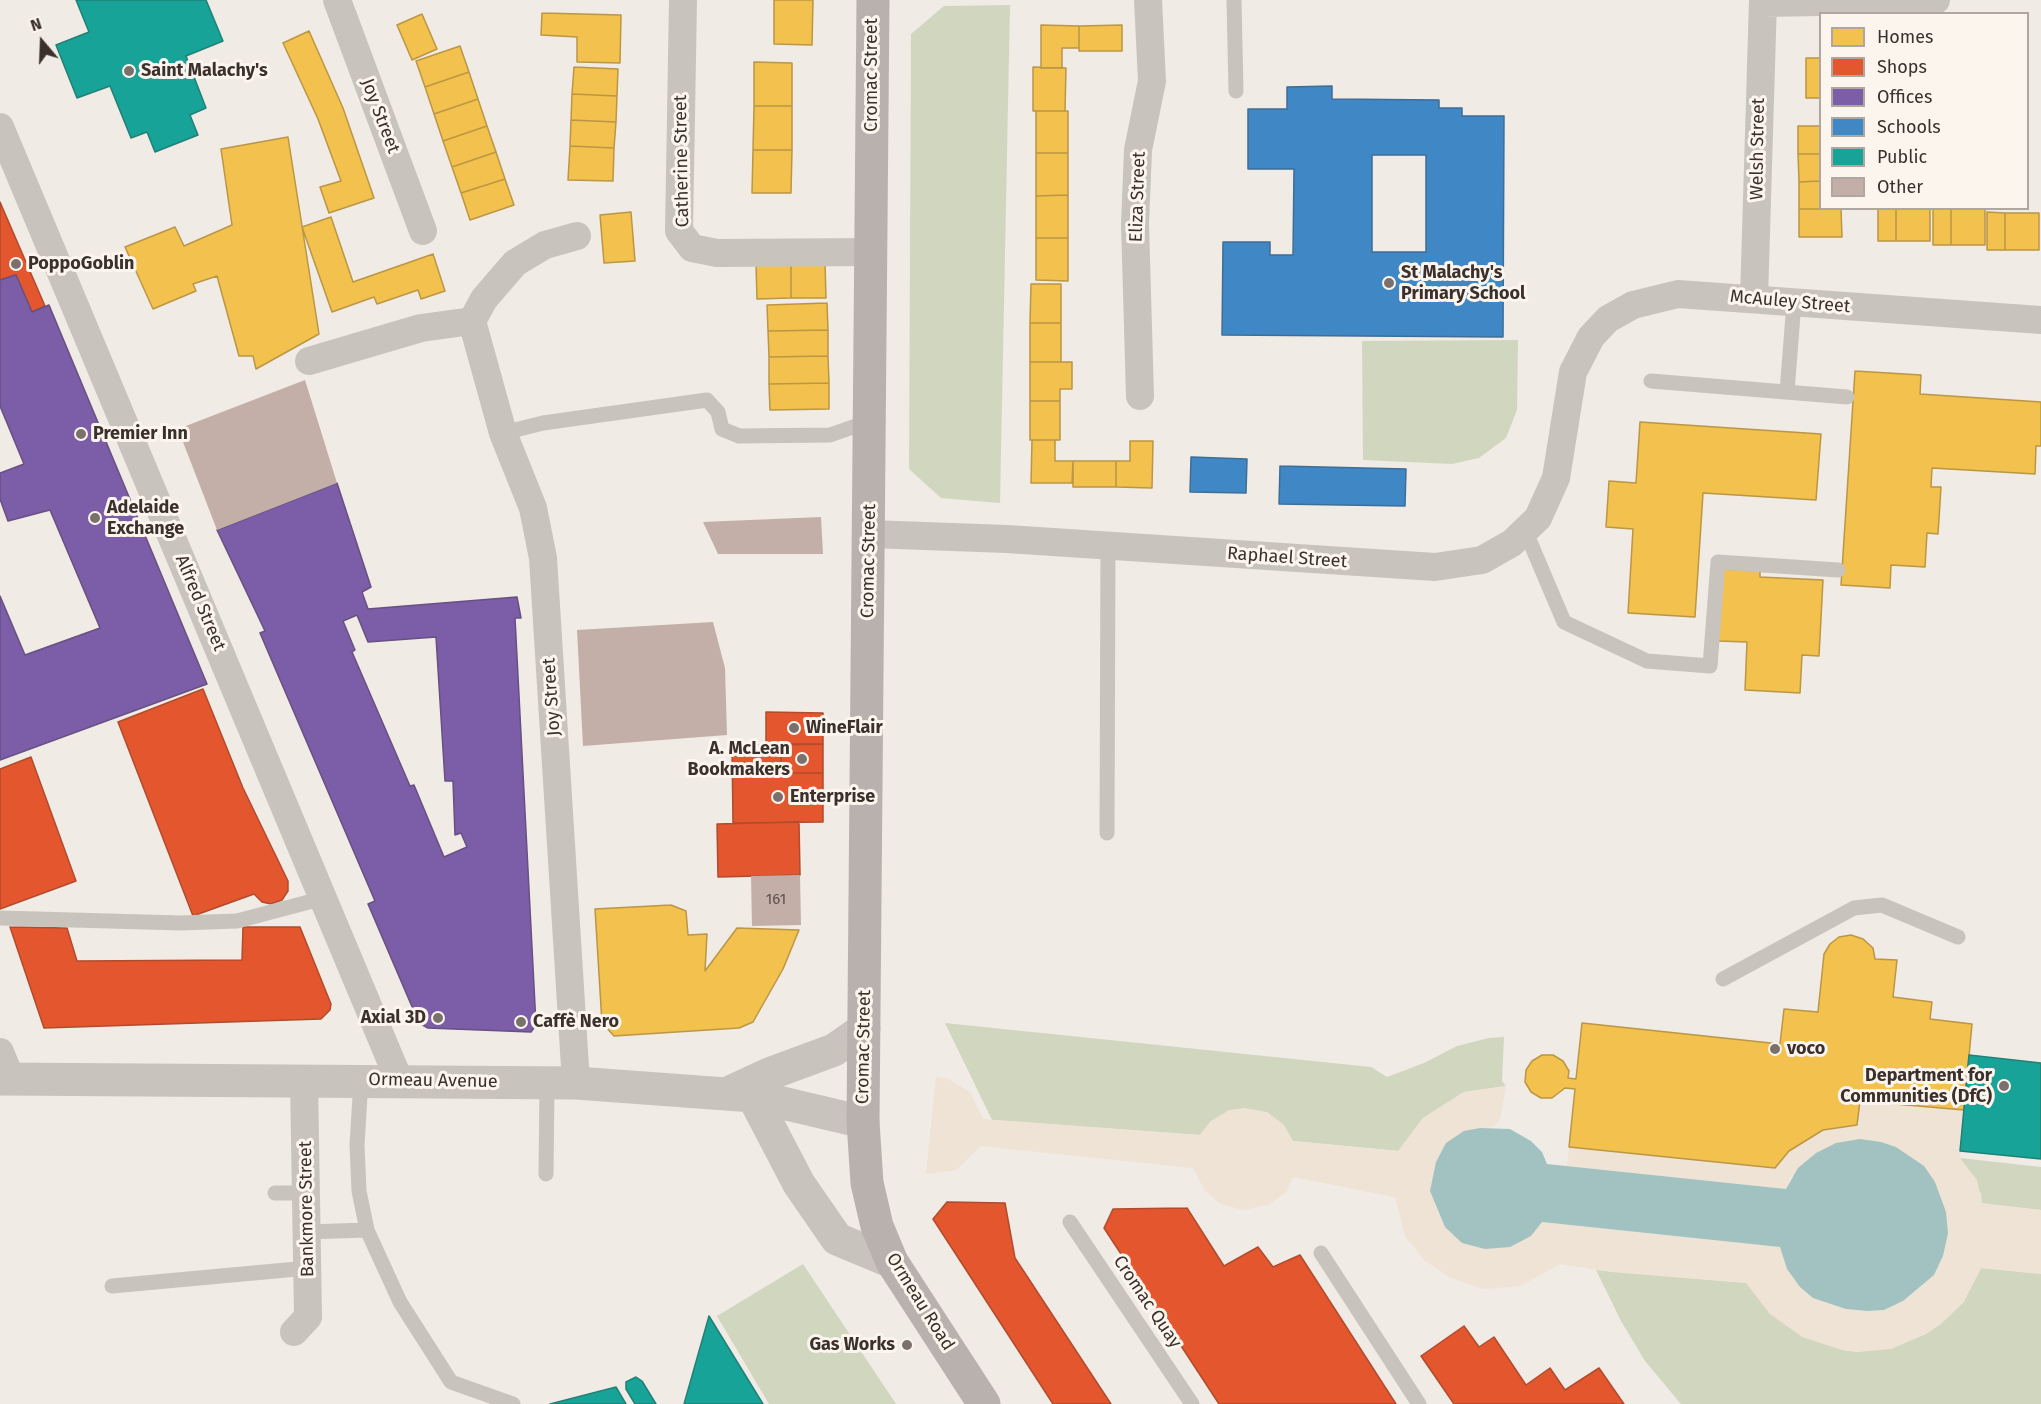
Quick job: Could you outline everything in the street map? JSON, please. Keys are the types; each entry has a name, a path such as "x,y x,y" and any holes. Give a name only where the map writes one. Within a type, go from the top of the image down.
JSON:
{"main road":[{"name":"Cromac Street","path":"863,1122 873,0"},
{"name":"Ormeau Road","path":"863,1122 870,1203 892,1262 984,1404"}],"street":[{"name":"Joy Street","path":"337,0 423,231"},
{"name":"Catherine Street","path":"683,0 679,231 692,248 717,253 871,252"},
{"name":"Eliza Street","path":"1140,396 1135,224 1138,150 1152,81 1148,0"},
{"path":"1763,2 1936,0"},
{"name":"Welsh Street","path":"1754,299 1763,2"},
{"name":"Alfred Street","path":"0,127 399,1080"},
{"path":"309,362 421,328 472,321 484,299 515,263 545,245 577,236"},
{"name":"McAuley Street","path":"1573,372 1591,337 1608,319 1634,305 1678,294 2041,320"},
{"name":"Joy Street","path":"472,321 503,434 533,508 543,558 562,1083"},
{"name":"Raphael Street","path":"870,534 1108,545 1435,567 1482,560 1512,543 1538,518 1556,478 1573,372"},
{"path":"864,1029 834,1050 769,1074 741,1094 837,1239 892,1262"},
{"name":"Ormeau Avenue","path":"4,1070 304,1080 562,1083 741,1094 863,1122"},
{"name":"Bankmore Street","path":"294,1332 308,1317 304,1080"}],"lane":[{"path":"1234,0 1236,91"},
{"path":"1787,392 1794,302"},
{"path":"1651,381 1846,397"},
{"path":"503,434 543,423 706,400 718,412 722,429 739,436 830,435 870,421"},
{"path":"1525,530 1564,622 1647,661 1710,666 1718,562 1838,570"},
{"path":"1107,833 1108,545"},
{"path":"0,918 181,923 237,921 324,898"},
{"path":"1723,979 1854,908 1882,905 1958,937"},
{"path":"361,1080 358,1168 367,1230 400,1302 451,1382 513,1404"},
{"path":"546,1174 562,1083"},
{"path":"275,1193 306,1193"},
{"name":"Cromac Quay","path":"1070,1222 1192,1404"},
{"path":"307,1232 367,1230"},
{"path":"1322,1253 1419,1404"},
{"path":"112,1286 308,1268"}],"green space":[{"path":"1010,5 1000,503 941,498 909,469 911,34 944,6"},
{"path":"1518,340 1517,410 1506,438 1479,458 1452,464 1363,460 1362,341"},
{"path":"945,1023 1371,1067 1387,1077 1424,1063 1457,1046 1489,1038 1504,1037 1502,1081 1506,1086 1464,1092 1423,1118 1399,1151 1293,1141 1283,1124 1211,1121 1200,1135 992,1120"},
{"path":"1960,1158 2041,1167 2041,1210 1982,1204 1981,1194"},
{"path":"803,1264 896,1404 769,1404 717,1316"},
{"path":"1981,1268 2041,1274 2041,1404 1681,1404 1645,1361 1621,1321 1596,1270 1747,1283 1770,1314 1842,1350 1858,1352 1963,1303"}],"shaded area":[{"path":"936,1077 948,1079 970,1092 983,1119 1200,1135 1211,1121 1229,1110 1245,1108 1267,1112 1283,1124 1293,1141 1398,1151 1423,1118 1464,1092 1506,1086 1500,1120 1493,1127 1480,1128 1430,1191 1445,1227 1531,1236 1541,1222 1780,1247 1787,1269 1800,1287 1846,1309 1867,1311 1884,1310 1903,1301 1934,1275 1908,1155 1896,1147 1881,1142 1790,1178 1787,1189 1567,1166 1569,1147 1789,1151 1823,1130 1857,1124 1860,1101 1964,1110 1960,1158 1977,1180 1982,1203 2041,1210 2041,1274 1981,1268 1963,1303 1941,1324 1926,1334 1891,1349 1858,1352 1842,1350 1802,1337 1770,1314 1746,1283 1611,1272 1560,1264 1520,1286 1483,1289 1449,1277 1424,1260 1405,1236 1395,1197 1293,1177 1285,1193 1268,1205 1243,1210 1221,1204 1205,1191 1193,1168 981,1146 956,1170 926,1174"}],"water":[{"path":"1480,1128 1510,1129 1531,1141 1542,1152 1547,1164 1786,1189 1798,1168 1816,1153 1836,1143 1860,1139 1881,1142 1896,1147 1924,1166 1935,1182 1946,1212 1948,1233 1943,1256 1934,1275 1903,1301 1884,1310 1867,1311 1846,1309 1813,1298 1800,1287 1787,1269 1780,1247 1542,1222 1531,1236 1510,1247 1485,1249 1462,1243 1445,1227 1430,1191 1436,1162 1446,1143 1464,1131"}],"building: Homes":[{"path":"774,0 813,0 812,45 774,44"},
{"path":"542,13 621,15 620,63 577,62 577,37 541,35"},
{"path":"422,14 437,49 412,60 397,25"},
{"path":"1041,25 1079,26 1079,48 1062,48 1062,68 1041,68"},
{"path":"1122,25 1122,51 1079,51 1079,26"},
{"path":"309,31 343,108 374,198 329,213 320,187 341,181 318,119 283,43"},
{"path":"460,46 469,72 425,87 416,61"},
{"path":"1806,58 1819,58 1819,98 1806,98"},
{"path":"754,62 792,63 792,106 754,106"},
{"path":"574,67 618,69 617,96 572,94"},
{"path":"1033,67 1066,68 1065,111 1033,111"},
{"path":"469,72 478,99 434,114 425,87"},
{"path":"572,94 617,96 616,122 571,120"},
{"path":"478,99 487,126 443,141 434,114"},
{"path":"754,106 792,106 792,150 753,150"},
{"path":"1036,111 1068,111 1068,153 1036,153"},
{"path":"571,120 616,122 614,148 570,146"},
{"path":"487,126 496,152 452,167 443,141"},
{"path":"1798,126 1819,126 1819,154 1798,154"},
{"path":"288,137 319,334 256,369 253,356 239,356 217,276 193,284 196,291 153,309 125,247 175,227 184,246 232,225 221,149"},
{"path":"570,146 614,148 613,181 568,180"},
{"path":"753,150 792,150 791,193 752,193"},
{"path":"496,152 505,179 461,193 452,167"},
{"path":"1036,153 1068,153 1068,195 1036,196"},
{"path":"1798,154 1819,154 1819,181 1799,182"},
{"path":"505,179 514,205 470,220 461,193"},
{"path":"1819,181 1819,209 1799,209 1799,182"},
{"path":"1068,195 1068,238 1036,238 1036,196"},
{"path":"1799,209 1841,210 1842,237 1799,237"},
{"path":"1878,210 1896,210 1896,241 1878,241"},
{"path":"1896,210 1930,210 1930,241 1896,241"},
{"path":"1933,210 1951,210 1951,245 1933,245"},
{"path":"1951,210 1985,210 1985,245 1951,245"},
{"path":"631,212 635,261 604,263 600,215"},
{"path":"1987,212 2005,213 2005,250 1987,250"},
{"path":"2005,213 2039,213 2039,250 2005,250"},
{"path":"331,217 353,282 433,254 445,291 421,299 418,290 377,304 374,297 332,312 302,227"},
{"path":"1036,238 1068,238 1068,281 1036,280"},
{"path":"791,263 825,263 826,298 791,298"},
{"path":"791,263 791,298 757,299 756,264"},
{"path":"1031,284 1061,284 1061,323 1030,323"},
{"path":"827,303 828,330 768,331 767,305"},
{"path":"1030,323 1061,323 1061,362 1030,362"},
{"path":"828,330 828,356 769,357 768,331"},
{"path":"828,356 829,383 769,384 769,357"},
{"path":"1030,362 1072,362 1072,389 1060,389 1060,401 1030,401"},
{"path":"1855,371 1921,375 1920,394 2041,402 2041,446 2036,446 2035,474 1932,468 1931,487 1941,487 1938,534 1927,533 1925,567 1891,565 1890,588 1841,585"},
{"path":"829,383 829,409 770,410 769,384"},
{"path":"1030,401 1060,401 1060,440 1030,440"},
{"path":"1640,422 1821,434 1816,500 1703,493 1695,617 1628,613 1633,529 1606,527 1609,481 1636,483"},
{"path":"1032,440 1055,440 1055,461 1073,461 1072,483 1031,483"},
{"path":"1130,441 1153,441 1152,488 1116,487 1116,461 1130,461"},
{"path":"1073,461 1116,461 1116,487 1073,487"},
{"path":"1721,569 1760,571 1760,577 1823,580 1819,656 1802,655 1800,693 1745,690 1747,642 1718,641"},
{"path":"671,905 686,911 688,935 707,934 705,971 737,928 799,930 783,969 753,1022 739,1028 614,1036 602,1023 595,909"},
{"name":"voco","path":"1851,935 1863,939 1873,948 1875,959 1897,960 1893,997 1932,1002 1930,1019 1972,1024 1964,1110 1860,1101 1857,1125 1823,1130 1789,1151 1775,1168 1569,1147 1575,1089 1565,1088 1552,1098 1541,1098 1531,1092 1525,1082 1526,1070 1532,1061 1542,1055 1553,1055 1563,1061 1569,1071 1568,1078 1576,1079 1582,1023 1780,1044 1784,1009 1818,1012 1824,954 1830,944 1839,937"}],"building: Shops":[{"path":"0,202 45,306 32,312 16,275 0,280"},
{"path":"203,689 243,788 288,881 288,891 282,900 271,904 262,902 254,894 193,916 118,722"},
{"name":"WineFlair","path":"766,712 823,713 823,744 766,744"},
{"name":"A. McLean Bookmakers","path":"823,744 823,773 781,773 781,745"},
{"name":"Enterprise","path":"732,745 781,745 781,773 823,773 823,822 733,823"},
{"path":"31,757 76,881 0,909 0,769"},
{"path":"799,822 800,875 718,877 717,824"},
{"path":"10,927 67,928 77,961 242,960 243,927 300,927 331,1004 330,1010 321,1019 44,1028"},
{"path":"947,1202 1005,1203 1015,1258 1111,1404 1053,1404 933,1219"},
{"path":"1187,1208 1224,1266 1258,1247 1273,1267 1300,1255 1396,1404 1219,1404 1104,1228 1113,1209"},
{"path":"1464,1326 1479,1347 1494,1337 1526,1385 1550,1368 1565,1390 1599,1368 1624,1404 1454,1404 1421,1356"}],"building: Offices":[{"name":"Adelaide Exchange","path":"16,275 32,312 49,305 207,684 0,760 0,596 25,655 100,628 50,510 8,521 0,499 0,473 24,464 0,406 0,280"},
{"path":"337,483 371,587 362,592 368,609 517,597 521,618 515,618 536,1025 531,1032 428,1028 419,1023 368,904 375,901 260,633 265,631 217,530","holes":["357,615 368,642 436,637 445,781 453,781 455,835 461,833 467,847 444,857 414,785 410,786 352,652 355,650 343,621"]}],"building: Schools":[{"path":"1332,86 1332,99 1439,100 1439,108 1462,108 1462,116 1504,116 1503,337 1222,335 1223,242 1270,242 1270,255 1293,255 1294,169 1248,169 1248,109 1287,109 1287,87","holes":["1372,155 1426,155 1426,252 1372,252"]},
{"path":"1191,457 1247,459 1246,493 1190,492"},
{"path":"1280,466 1406,469 1405,506 1279,504"}],"building: Public":[{"name":"Saint Malachy's","path":"76,0 206,0 223,41 186,56 206,108 190,115 198,135 155,152 147,132 131,138 110,86 77,98 56,45 89,32"},
{"name":"Department for Communities (DfC)","path":"1969,1055 2041,1063 2041,1159 1960,1151"},
{"path":"709,1316 763,1404 684,1404"},
{"path":"636,1377 642,1381 656,1404 635,1404 626,1389 626,1382"},
{"path":"616,1387 626,1404 550,1404"}],"building: Other":[{"path":"305,380 337,483 217,530 178,429"},
{"path":"821,517 823,554 718,554 703,522"},
{"path":"713,622 725,668 727,735 583,746 577,630"},
{"path":"800,875 801,925 752,926 751,876"}],"place":[{"name":"Saint Malachy's","path":"129,71"},
{"name":"PoppoGoblin","path":"16,264"},
{"name":"St Malachy's Primary School","path":"1389,283"},
{"name":"Premier Inn","path":"81,434"},
{"name":"Adelaide Exchange","path":"95,518"},
{"name":"WineFlair","path":"794,728"},
{"name":"A. McLean Bookmakers","path":"802,759"},
{"name":"Enterprise","path":"778,797"},
{"name":"Axial 3D","path":"438,1018"},
{"name":"Caffè Nero","path":"521,1022"},
{"name":"voco","path":"1775,1049"},
{"name":"Department for Communities (DfC)","path":"2004,1086"},
{"name":"Gas Works","path":"907,1345"}]}
